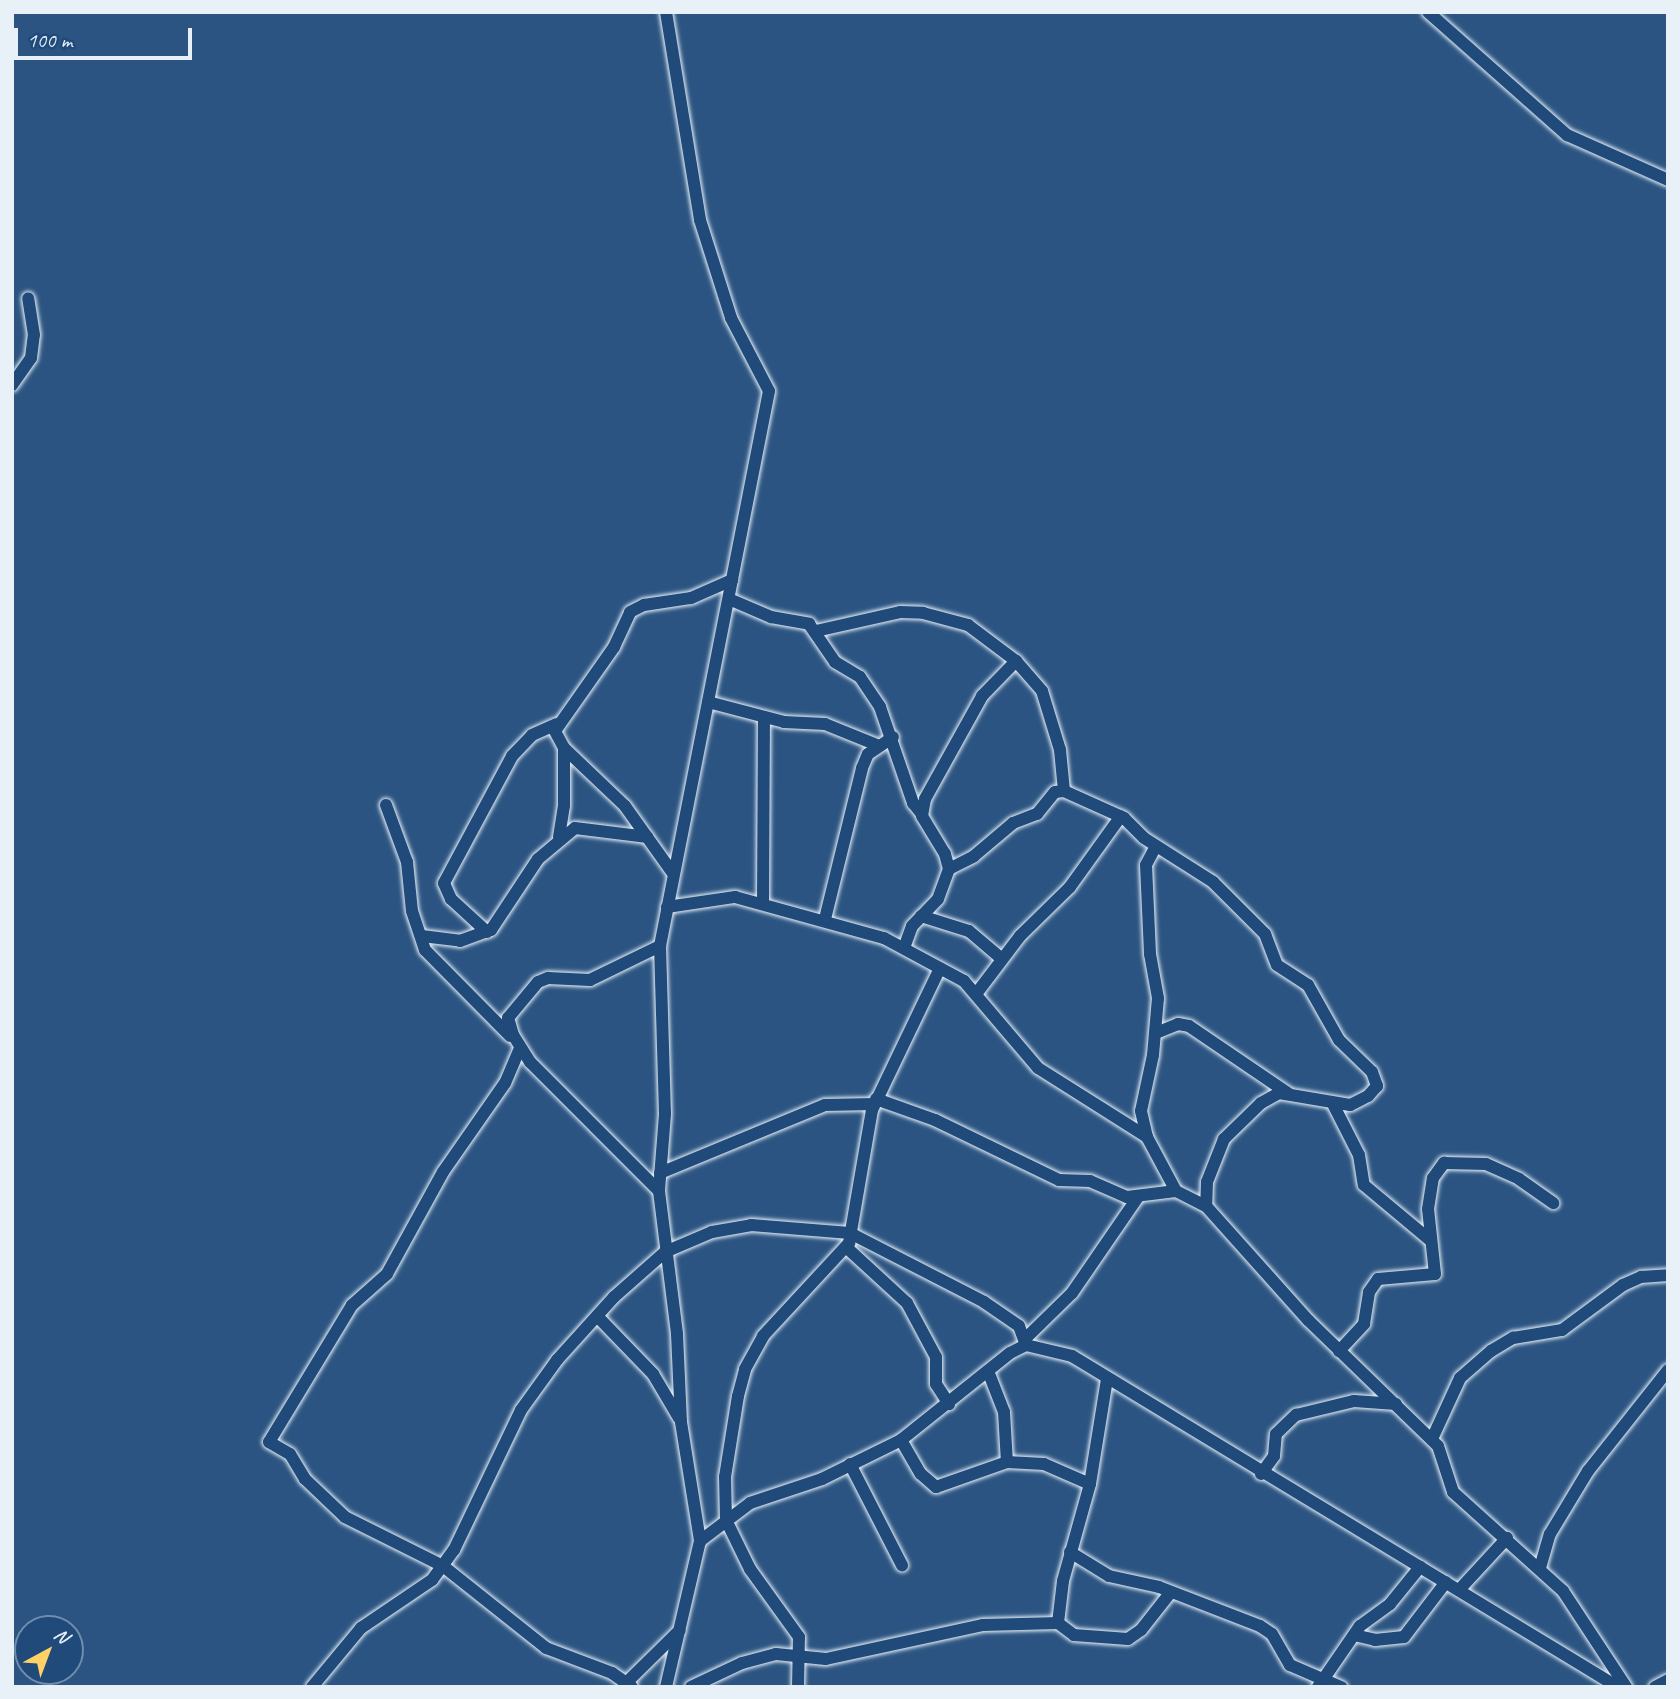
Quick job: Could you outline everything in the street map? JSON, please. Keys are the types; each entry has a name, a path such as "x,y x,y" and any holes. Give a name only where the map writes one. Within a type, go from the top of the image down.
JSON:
{"street":[{"path":"666,12 700,220 731,318 769,391 672,872 660,946 665,1114 659,1191 677,1334 681,1422 700,1541 666,1687"},
{"path":"1428,12 1567,135 1668,180"},
{"path":"12,385 32,358 34,335 28,298"},
{"path":"672,872 625,806 564,748 555,736 557,724 614,647 630,612 644,605 691,598 732,580"},
{"path":"729,599 771,617 803,621 816,631 835,662 868,686 893,737 913,803 945,854 949,869 938,899 921,916 904,948"},
{"path":"816,631 900,612 923,612 968,625 1016,661 1042,691 1053,717 1064,791"},
{"path":"922,814 933,782 982,696 1016,661"},
{"path":"708,702 764,717 825,724 877,745"},
{"path":"763,903 764,717"},
{"path":"487,932 447,895 444,883 512,756 532,735 557,724"},
{"path":"825,919 858,780 868,754 877,745 893,737"},
{"path":"559,837 565,806 564,748"},
{"path":"949,869 974,856 1013,823 1037,814 1055,792 1064,791 1121,817 1156,846 1213,882 1269,940 1277,965 1308,985 1333,1021 1339,1040 1372,1072 1377,1086 1368,1096 1334,1106 1279,1093 1261,1103 1224,1139 1207,1182 1206,1206"},
{"path":"386,805 407,862 412,912 429,955 659,1191"},
{"path":"976,994 1002,959 1070,887 1121,817"},
{"path":"422,936 460,941 487,932 538,859 559,837 575,828 647,837"},
{"path":"1156,846 1146,865 1150,954 1158,989 1156,1033 1140,1111 1147,1137 1176,1191 1206,1206 1339,1351 1432,1439 1443,1456 1453,1492 1540,1567 1582,1616 1626,1687"},
{"path":"667,907 718,897 763,903 825,919 904,948 940,968 976,994 1038,1068 1147,1137"},
{"path":"921,916 969,931 1002,959"},
{"path":"660,946 590,980 548,978 538,982 511,1010 510,1028 519,1046 505,1083 443,1172 387,1274 352,1305 269,1441 290,1454 304,1479 345,1517 443,1566 546,1648 627,1685 680,1629"},
{"path":"798,1687 801,1653 792,1621 750,1569 726,1520 729,1444 745,1368 763,1336 846,1247 875,1101 940,968"},
{"path":"1156,1033 1178,1024 1189,1026 1289,1094"},
{"path":"660,1173 825,1105 875,1101 935,1120 1031,1170 1059,1180 1090,1181 1138,1198 1176,1191"},
{"path":"1334,1106 1359,1155 1364,1185 1430,1241"},
{"path":"1339,1351 1364,1324 1369,1292 1378,1279 1435,1274 1428,1209 1433,1178 1451,1160 1479,1161 1497,1168 1553,1203"},
{"path":"700,1541 750,1503 822,1479 901,1440 949,1404 1026,1342 1072,1293 1138,1198"},
{"path":"312,1687 361,1628 421,1591 443,1566 521,1410 556,1360 597,1316 665,1252 712,1232 751,1225 850,1233 984,1302 1019,1326 1026,1342 1072,1356 1262,1474 1618,1687"},
{"path":"846,1247 907,1303 936,1357 936,1384 949,1404"},
{"path":"1432,1439 1460,1378 1491,1351 1513,1338 1562,1330 1623,1285 1641,1277 1668,1275"},
{"path":"597,1316 653,1374 681,1422"},
{"path":"1540,1567 1550,1534 1588,1471 1668,1370"},
{"path":"988,1371 1004,1412 1007,1462"},
{"path":"1058,1623 1070,1552 1090,1484 1107,1378"},
{"path":"1262,1474 1274,1456 1276,1434 1296,1415 1354,1401 1396,1404"},
{"path":"901,1440 921,1474 936,1487 1007,1462 1044,1464 1090,1484"},
{"path":"850,1464 902,1565"},
{"path":"1459,1590 1507,1538"},
{"path":"1070,1552 1109,1576 1171,1592 1260,1626 1272,1634 1290,1665 1321,1682 1341,1687"},
{"path":"1321,1682 1354,1635 1400,1594 1420,1567"},
{"path":"1354,1635 1375,1640 1404,1637 1446,1583"},
{"path":"691,1687 759,1657 801,1653 826,1659 983,1625 1058,1623 1074,1634 1128,1639 1141,1630 1171,1592"},
{"path":"1655,1687 1668,1680"}]}
